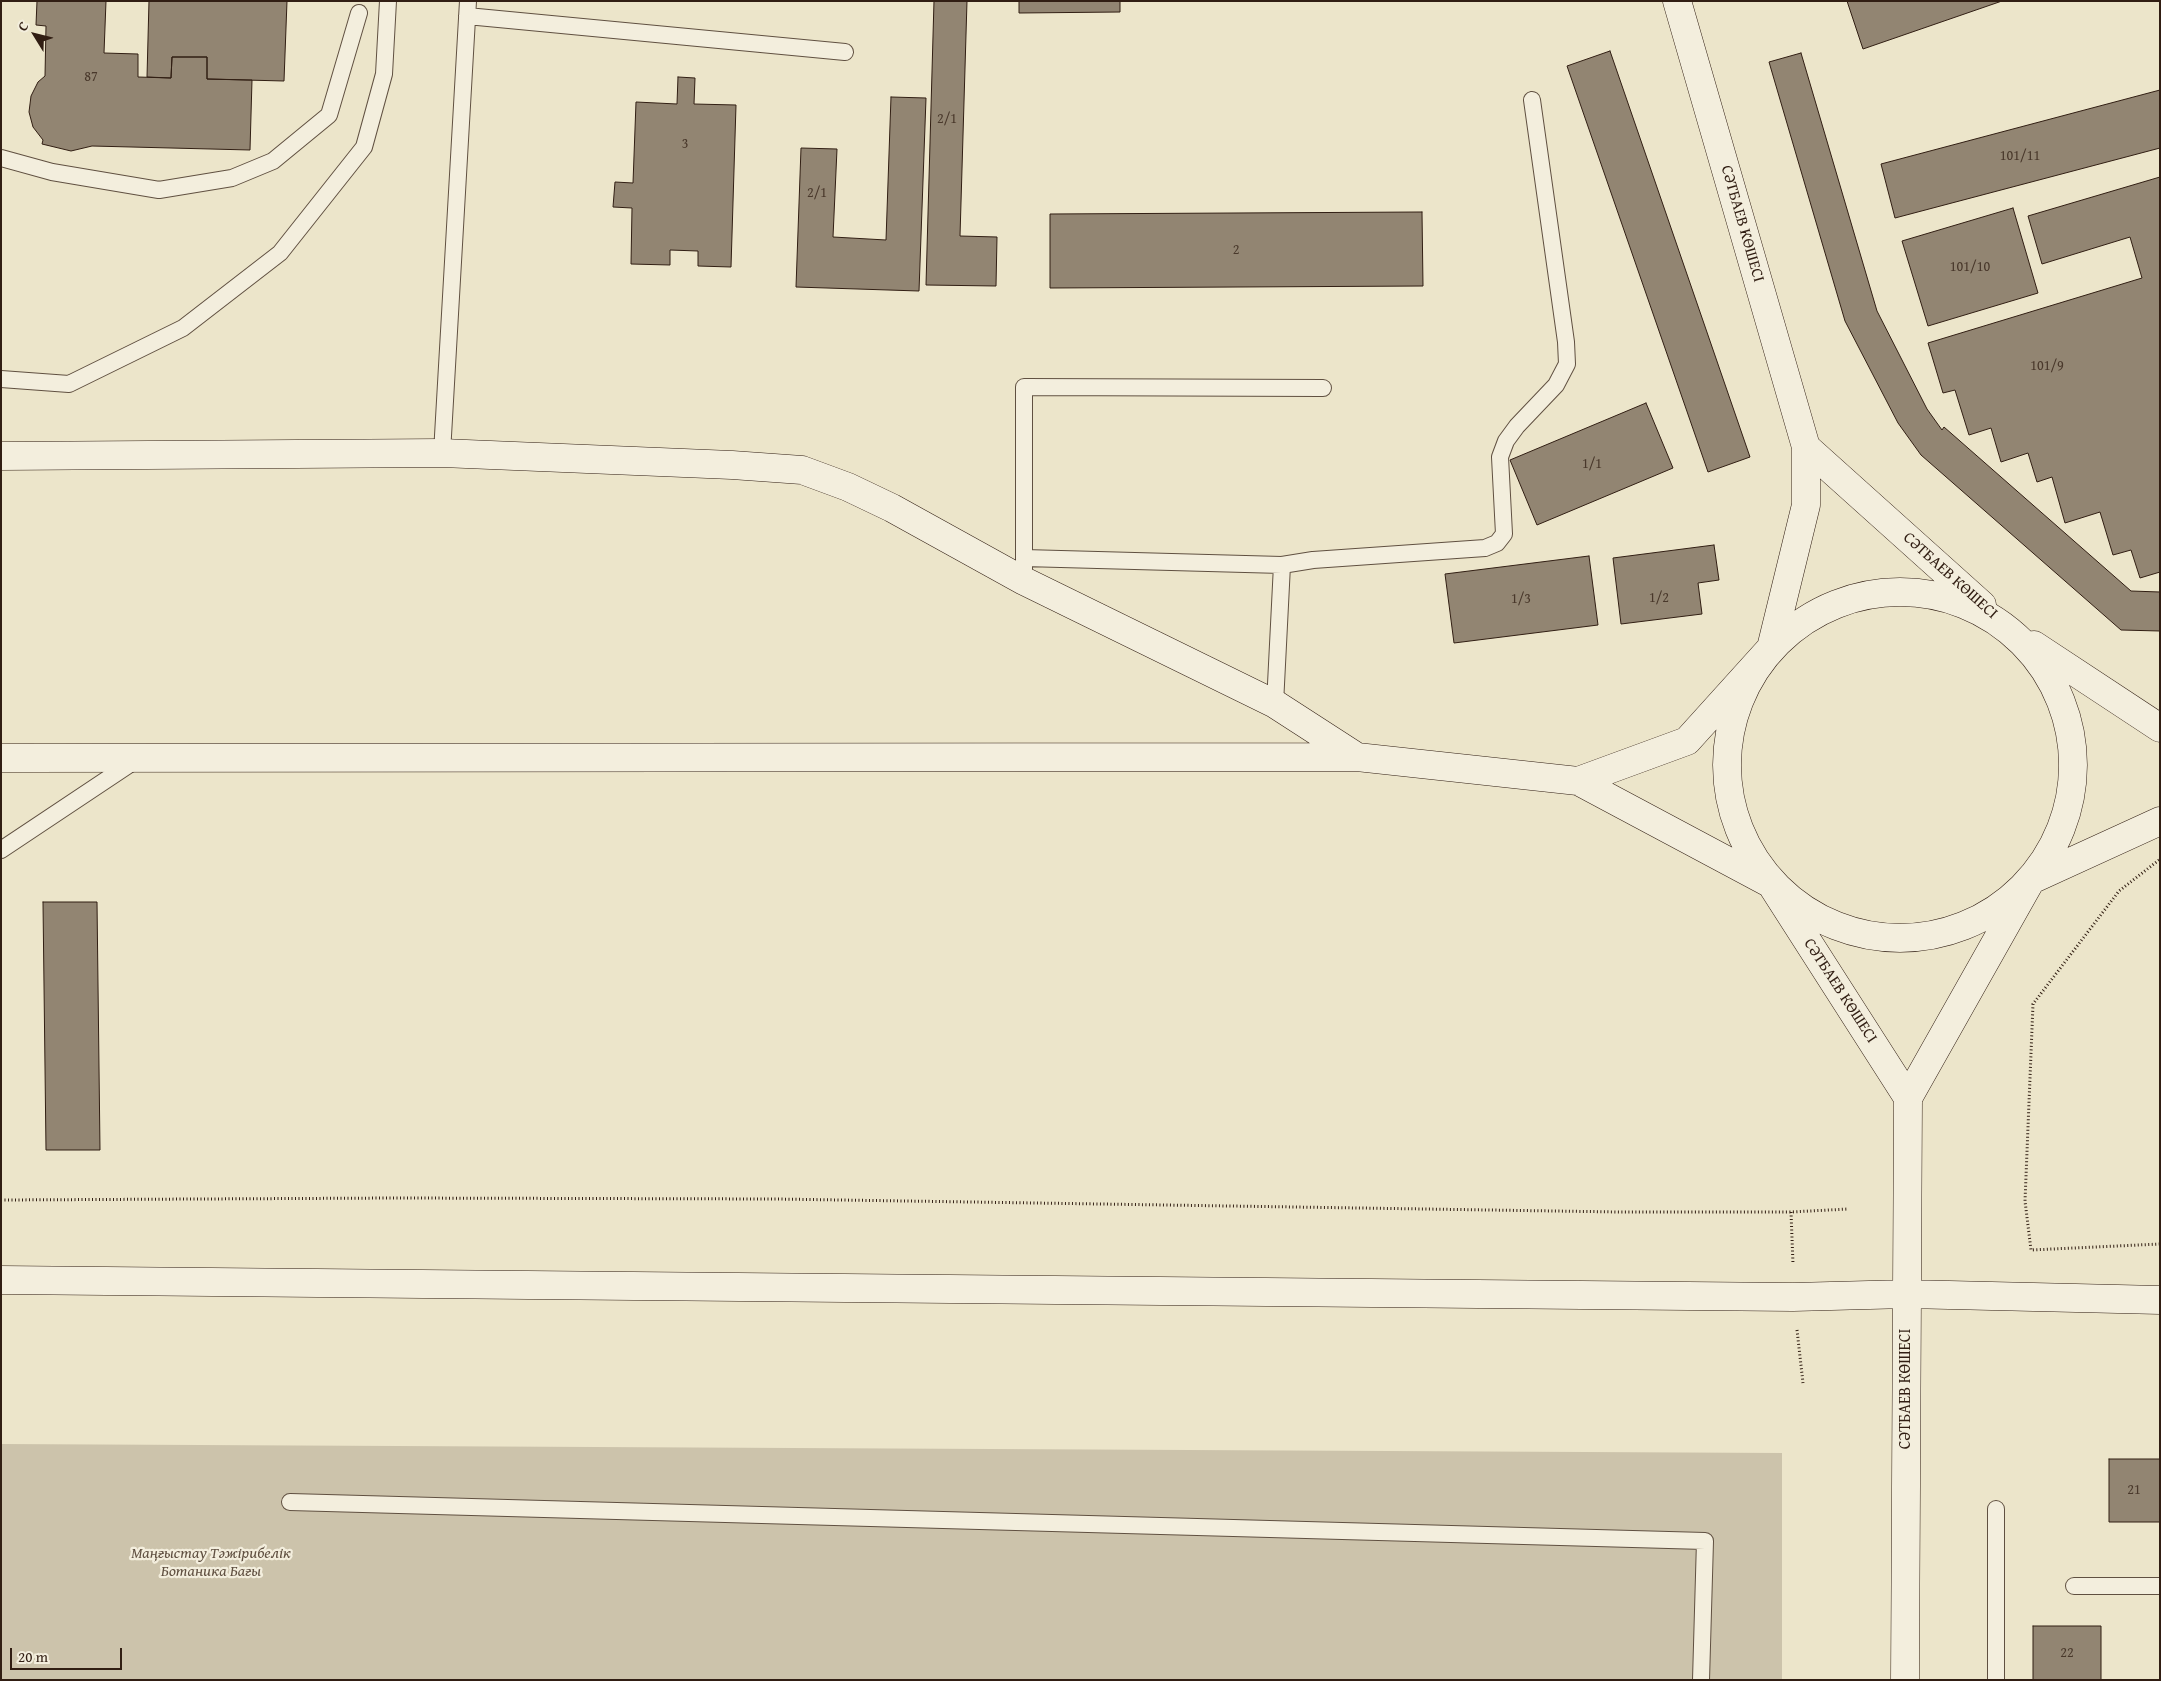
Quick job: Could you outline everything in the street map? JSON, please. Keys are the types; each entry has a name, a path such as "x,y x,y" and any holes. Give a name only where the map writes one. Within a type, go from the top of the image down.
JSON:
{"main road":[{"name":"СӘТБАЕВ КӨШЕСІ","path":"1677,1 1806,447 1806,505 1771,648 1742,691 1728,740 1728,792 1742,841 1908,1098"},
{"name":"СӘТБАЕВ КӨШЕСІ","path":"1806,447 2004,625 2043,666 2068,718 2074,776 2061,832 2031,880 1908,1098 1905,1680"},
{"path":"1,456 442,453 732,464 802,470 848,487 1024,570 1275,704 1358,757"},
{"path":"1578,781 1687,741 1771,648 1811,616 1858,597 1909,592 1959,601 2004,625 2160,728"},
{"path":"1,758 1358,757 1578,781 1771,884 1818,920 1872,938 1931,937 1986,917 2031,880 2160,821"},
{"path":"1,1280 1774,1297 1907,1294 2160,1300"}],"lane":[{"path":"1,379 69,384 183,328 280,253 364,147 384,74 388,1"},
{"path":"442,453 468,8 846,52"},
{"path":"1,158 52,172 159,190 232,178 273,161 329,115 359,14"},
{"path":"1323,388 1024,387 1024,570 1282,565 1313,560 1485,548 1497,543 1504,534 1500,457 1506,441 1556,385 1567,364 1566,342 1532,100"},
{"path":"1275,704 1282,565"},
{"path":"1,850 137,759"},
{"path":"290,1502 1705,1541 1701,1680"},
{"path":"1996,1509 1996,1680"},
{"path":"2074,1586 2160,1586"}],"path":[{"path":"2160,860 2119,891 2033,1004 2025,1201 2030,1250 2160,1244"},
{"path":"1,1200 385,1198 776,1199 1628,1212 1791,1212 1848,1209"}],"green space":[{"name":"Маңғыстау Тәжірибелік Ботаника Бағы","path":"1,1444 1782,1453 1782,1680 1,1680"}],"building":[{"path":"37,1 106,1 104,53 138,54 138,77 171,78 172,57 207,57 207,79 252,80 250,150 92,146 71,151 42,144 43,140 33,127 29,112 31,96 38,82 45,76 46,26 36,25"},
{"path":"149,1 287,1 284,81 207,79 207,57 172,57 171,78 147,77"},
{"path":"934,1 967,1 960,236 997,237 996,286 926,285"},
{"path":"1019,1 1120,1 1120,12 1019,13"},
{"path":"1847,1 2002,1 1863,49"},
{"path":"1610,51 1750,457 1708,472 1567,66"},
{"path":"1801,53 1877,311 1927,409 1942,430 1944,427 2131,591 2160,592 2160,631 2121,630 1921,455 1898,423 1845,321 1769,62"},
{"path":"678,77 695,78 694,104 736,105 731,267 698,266 698,251 670,250 670,265 631,264 632,208 613,207 615,182 633,183 636,102 677,104"},
{"path":"2160,90 2160,148 1895,218 1881,164"},
{"path":"891,97 926,98 919,291 796,287 801,148 837,149 833,237 886,240"},
{"path":"2160,177 2160,572 2140,578 2131,550 2113,555 2100,512 2065,523 2052,477 2037,482 2028,453 2001,462 1991,428 1969,435 1955,390 1943,393 1928,343 2142,278 2130,237 2042,264 2028,216"},
{"path":"2013,208 2038,293 1928,326 1902,241"},
{"path":"1422,212 1423,286 1050,288 1050,214"},
{"path":"1646,403 1673,468 1537,525 1510,460"},
{"path":"1714,545 1719,580 1698,583 1702,614 1621,624 1613,558"},
{"path":"1589,556 1598,625 1454,643 1445,574"},
{"path":"43,902 97,902 100,1150 46,1150"},
{"path":"2109,1459 2160,1459 2160,1522 2109,1522"},
{"path":"2033,1626 2101,1626 2101,1680 2033,1680"}]}
